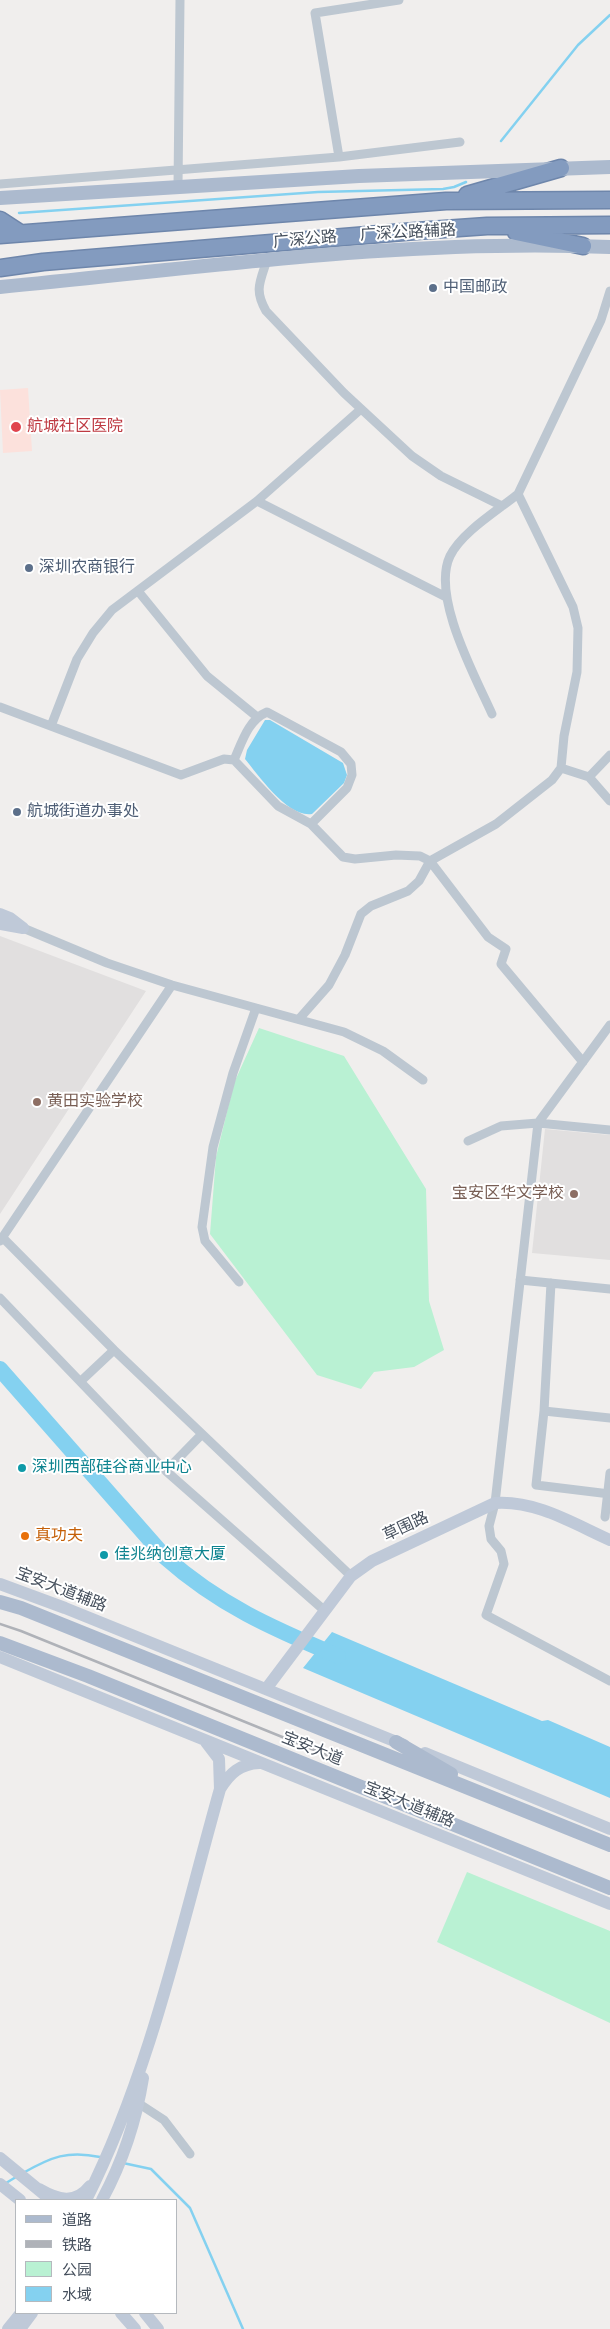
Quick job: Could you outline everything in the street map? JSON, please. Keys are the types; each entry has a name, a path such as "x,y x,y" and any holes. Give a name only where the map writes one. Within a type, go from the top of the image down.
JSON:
{"highway":[{"path":"446,201 561,168"},
{"name":"广深公路","path":"0,235 446,201 610,200"},
{"path":"0,220 20,233"},
{"path":"487,226 583,246"},
{"name":"广深公路","path":"0,268 53,261 487,226 610,226"}],"main road":[{"path":"0,198 178,186 610,167"},
{"name":"广深公路辅路","path":"0,287 267,260 463,248 610,247"},
{"name":"宝安大道","path":"0,1602 610,1844"},
{"name":"宝安大道","path":"0,1643 88,1676 610,1888"},
{"path":"396,1742 490,1797"}],"street":[{"path":"178,186 180,0"},
{"path":"339,157 315,13 399,0"},
{"path":"0,184 339,157 460,142"},
{"path":"267,260 259,284 258,294 266,311 361,409 412,456 441,476 502,506"},
{"path":"492,714 460,646 446,597 446,571 450,556 467,535 518,494 601,320 610,291"},
{"path":"51,726 77,659 112,610 257,501 361,409"},
{"path":"299,1019 329,985 345,955 361,914 370,906 408,892 420,881 430,861 496,824 552,780 561,768 564,736 577,672 578,628 573,607 518,494"},
{"path":"257,501 446,597"},
{"path":"138,591 207,676 256,716"},
{"path":"0,708 181,775 224,759 234,760 278,806 311,824 343,857 355,859 396,855 420,856 430,861 488,937 506,949 502,964 583,1062"},
{"path":"234,760 256,716 266,712 340,752 351,764 352,776 347,788 311,824"},
{"path":"590,776 610,755"},
{"path":"561,768 590,776 610,801"},
{"path":"0,914 10,918 23,928"},
{"path":"0,924 23,928 107,963 172,985 344,1032 383,1050 423,1080"},
{"path":"172,985 1,1240 351,1576"},
{"path":"238,1282 205,1240 202,1227 213,1147 232,1072 256,1008"},
{"path":"610,1025 538,1123 495,1503 489,1526 491,1538 502,1551 504,1564 486,1615 610,1681"},
{"path":"468,1141 501,1126 538,1123 610,1130"},
{"path":"520,1280 610,1289"},
{"path":"552,1283 544,1411 536,1485 609,1494"},
{"path":"0,1298 166,1471 325,1611"},
{"path":"81,1381 114,1350"},
{"path":"544,1411 610,1418"},
{"path":"166,1471 202,1434"},
{"path":"605,1517 610,1473"},
{"name":"草围路","path":"266,1689 351,1576 372,1561 495,1503 513,1502 551,1513 610,1540"},
{"name":"宝安大道辅路","path":"0,1584 65,1608 610,1829"},
{"name":"宝安大道辅路","path":"0,1657 610,1904"},
{"path":"201,1738 211,1746 219,1759 220,1789"},
{"path":"87,2199 100,2174 148,2047 220,1789 226,1778 239,1767 261,1763"},
{"path":"103,2199 133,2127 148,2047"},
{"path":"138,2103 164,2120 190,2154"},
{"path":"0,2158 49,2199"},
{"path":"39,2189 57,2198 76,2198 88,2189 100,2174"},
{"path":"0,2184 19,2199"},
{"path":"106,2199 110,2185"},
{"path":"8,2329 20,2314"},
{"path":"20,2329 31,2314"},
{"path":"122,2314 135,2329"},
{"path":"146,2314 158,2329"}],"shaded area":[{"name":"航城社区医院","path":"28,388 32,451 3,453 0,390"},
{"name":"黄田实验学校","path":"0,936 146,991 0,1214"},
{"name":"宝安区华文学校","path":"545,1129 610,1135 610,1260 532,1253"}],"green space":[{"path":"259,1028 344,1056 426,1189 429,1301 444,1350 414,1367 374,1372 361,1389 317,1375 210,1234 216,1157 234,1083"},
{"path":"467,1872 610,1931 610,2023 437,1942"}],"water":[{"path":"265,720 270,720 343,763 347,775 344,783 312,814 303,813 284,803 266,785 245,759 247,750"},
{"path":"332,1632 542,1721 548,1720 610,1747 610,1798 303,1668"}],"waterway":[{"path":"501,141 578,45 610,15"},
{"path":"19,213 318,192 443,189 466,182"},
{"path":"0,1369 165,1557 185,1574 247,1614 338,1656"},
{"path":"23,2173 60,2156 78,2154 100,2157"},
{"path":"123,2163 151,2169 190,2208 243,2329"},
{"path":"6,2183 16,2177"}],"railway":[{"path":"0,1624 334,1758"}],"place":[{"name":"中国邮政","path":"433,288"},
{"name":"航城社区医院","path":"16,427"},
{"name":"深圳农商银行","path":"29,568"},
{"name":"航城街道办事处","path":"17,812"},
{"name":"黄田实验学校","path":"37,1102"},
{"name":"宝安区华文学校","path":"574,1194"},
{"name":"深圳西部硅谷商业中心","path":"22,1468"},
{"name":"真功夫","path":"25,1536"},
{"name":"佳兆纳创意大厦","path":"104,1555"}]}
